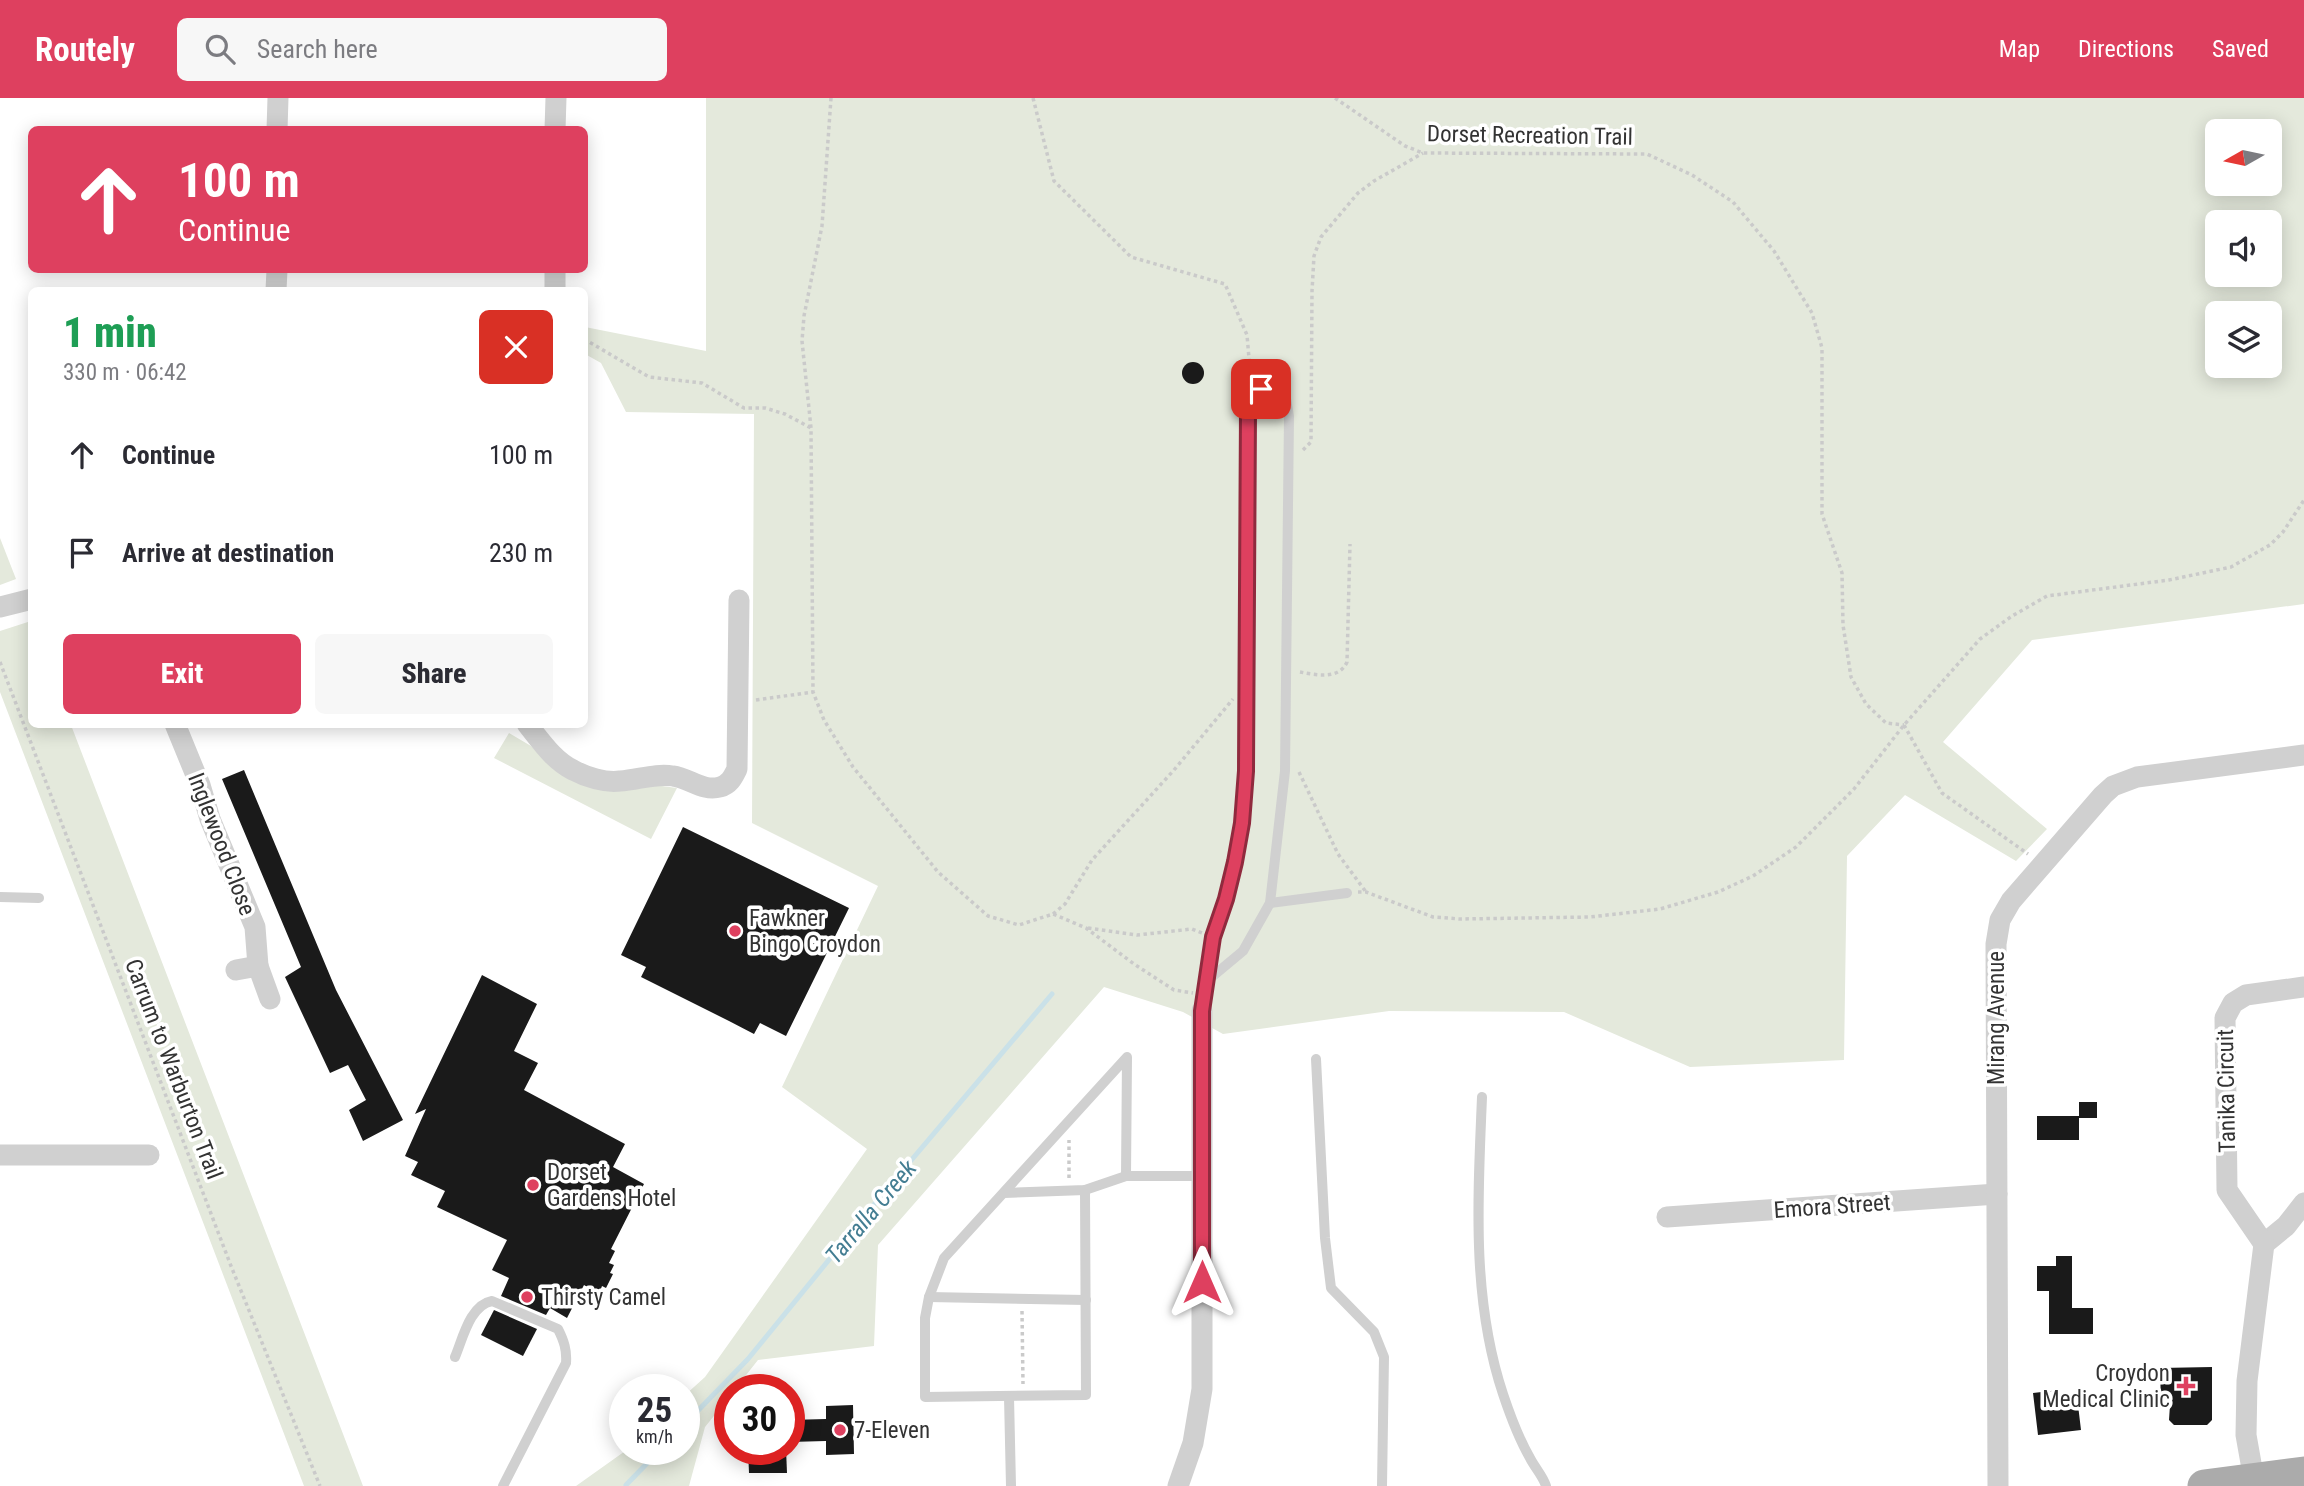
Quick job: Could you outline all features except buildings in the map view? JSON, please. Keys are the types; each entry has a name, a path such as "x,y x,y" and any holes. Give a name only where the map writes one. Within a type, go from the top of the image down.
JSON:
{"main road":[{"path":"2204,1486 2255,1483 2304,1474"}],"street":[{"path":"277,126 278,98"},
{"path":"555,126 556,98"},
{"path":"0,607 28,600"},
{"path":"530,728 556,759 572,770 601,780 619,782 658,775 676,776 706,788 719,788 730,782 737,769 739,600"},
{"name":"Inglewood Close","path":"177,728 200,785 210,819 255,927 258,966 270,999"},
{"name":"Mirang Avenue","path":"1998,1486 1997,931 2004,910 2103,795 2124,780 2304,755"},
{"path":"236,970 258,966"},
{"name":"Tanika Circuit","path":"2264,1244 2227,1190 2225,1017 2233,1003 2246,995 2304,987"},
{"path":"1178,1486 1194,1443 1202,1389 1203,1003"},
{"path":"0,1155 149,1155"},
{"name":"Emora Street","path":"1667,1217 1997,1194"},
{"path":"2255,1483 2246,1435 2247,1381 2264,1244 2286,1226 2304,1203"}],"lane":[{"path":"1203,1003 1213,937 1226,899 1242,823 1246,771 1248,411 1252,397 1261,389 1277,389 1286,399 1289,416 1287,670 1285,771 1270,903 1243,951 1207,981"},
{"path":"1270,903 1347,893"},
{"path":"0,897 39,898"},
{"path":"1084,1189 1086,1395 925,1397 925,1318 929,1297 944,1258 1126,1057 1126,1175"},
{"path":"1316,1059 1325,1238 1331,1288 1374,1332 1384,1357 1382,1486"},
{"path":"1482,1097 1477,1219 1480,1271 1488,1328 1503,1393 1529,1457 1546,1486"},
{"path":"1004,1193 1084,1189 1126,1175 1201,1176"},
{"path":"929,1297 1086,1300"},
{"path":"455,1357 475,1312 483,1302 492,1301 558,1329 567,1351 566,1363 503,1486"},
{"path":"1009,1397 1011,1486"}],"path":[{"path":"831,98 822,226 804,316 802,341 811,428 813,692 824,720 853,766 938,872 988,916 1019,925 1053,914 1065,904 1093,860 1245,688"},
{"path":"1033,98 1054,181 1130,257 1225,284 1247,335 1252,397"},
{"name":"Dorset Recreation Trail","path":"1335,98 1405,146 1423,153 1647,154 1692,175 1732,202 1766,241 1812,313 1822,348 1822,514 1842,573 1843,625 1851,677 1866,704 1886,723 1904,725"},
{"path":"1289,464 1311,442 1312,291 1314,256 1321,237 1358,193 1423,153"},
{"path":"588,342 649,377 702,383 744,408 765,408 785,414 811,428"},
{"path":"1286,743 1338,855 1366,892 1433,917 1460,919 1590,917 1660,909 1718,892 1753,876 1796,847 1854,789 1904,725 1980,639 2012,616 2047,596 2169,580 2231,567 2270,545 2283,532 2304,500"},
{"path":"1287,670 1315,675 1338,673 1347,663 1350,544"},
{"name":"Carrum to Warburton Trail","path":"0,662 230,1266 320,1486"},
{"path":"738,702 813,692"},
{"path":"1904,725 1942,793 2043,865"},
{"path":"1053,914 1086,928 1174,990 1203,1003"},
{"path":"1086,928 1137,935 1192,929 1213,937"},
{"path":"1069,1121 1069,1190"},
{"path":"1022,1299 1023,1396"}],"shaded area":[{"path":"706,98 2304,98 2304,604 2032,640 1943,742 2047,829 2016,861 1905,795 1847,856 1844,1060 1690,1067 1564,1012 1389,1011 1223,1034 1183,1012 1104,987 878,1245 874,1346 758,1360 747,1374 714,1374 714,1416 705,1427 700,1445 700,1382 867,1149 782,1087 878,886 752,823 754,414 626,412 601,363 588,356 588,328 706,351"},
{"path":"0,538 16,579 0,585"},
{"path":"28,622 28,728 72,728 363,1486 304,1486 0,692 0,631"},
{"path":"509,733 531,746 557,772 677,788 651,839 494,758"},
{"path":"609,1463 609,1465 695,1465 689,1486 576,1486"}],"waterway":[{"name":"Tarralla Creek","path":"700,1408 748,1359 881,1196 1052,994"},
{"name":"Tarralla Creek","path":"626,1485 645,1465"}],"place":[{"name":"Fawkner Bingo Croydon","path":"735,931"},
{"name":"Dorset Gardens Hotel","path":"533,1185"},
{"name":"Thirsty Camel","path":"527,1297"},
{"name":"Croydon Medical Clinic","path":"2186,1386"},
{"name":"7-Eleven","path":"840,1430"}],"route":[{"path":"1202,1282 1202,1011 1213,937 1226,899 1242,823 1246,771 1248,411 1252,397 1261,389"}]}
